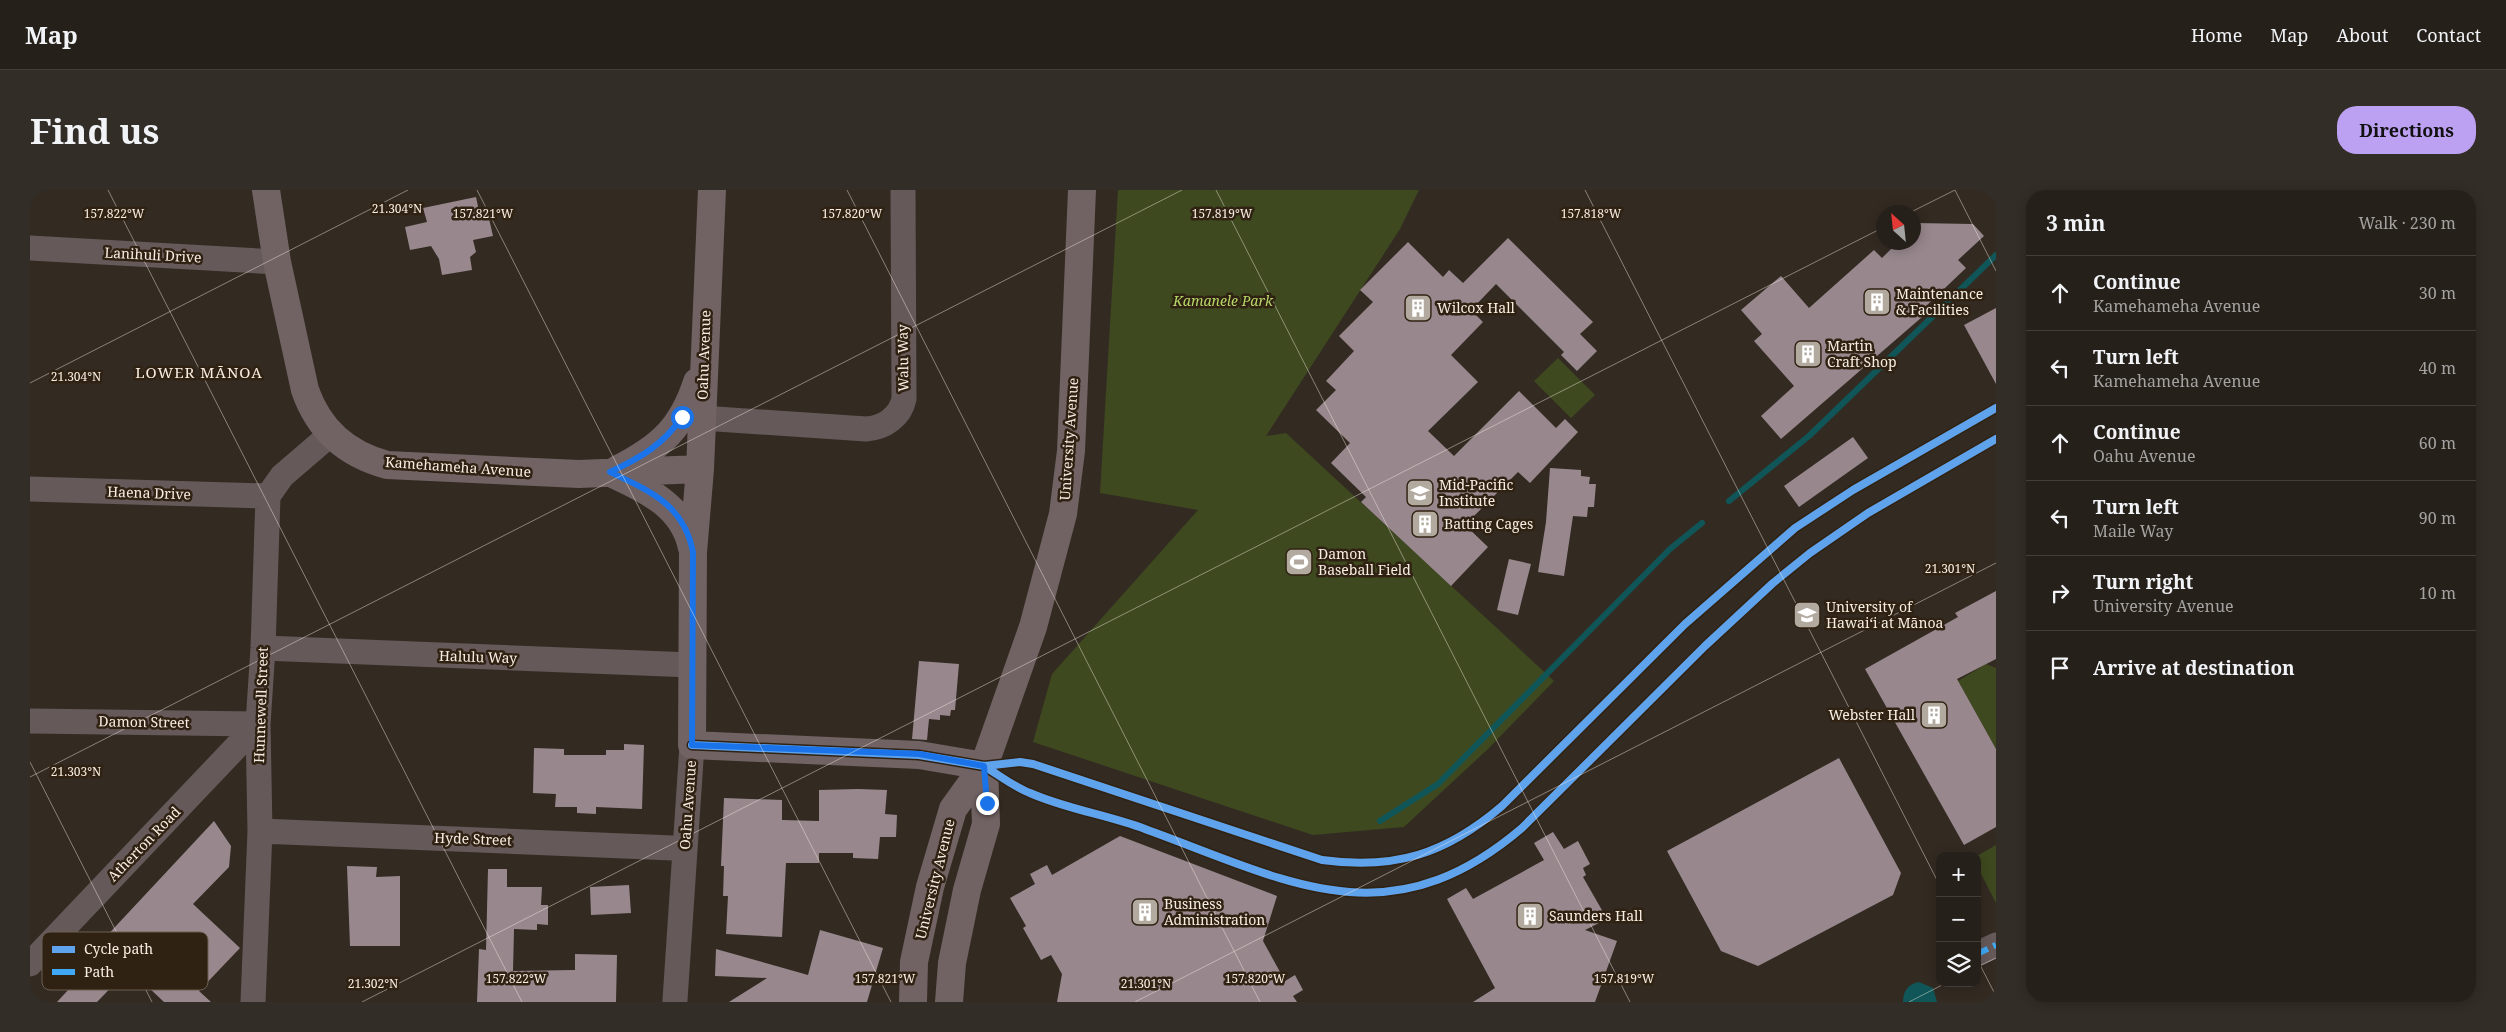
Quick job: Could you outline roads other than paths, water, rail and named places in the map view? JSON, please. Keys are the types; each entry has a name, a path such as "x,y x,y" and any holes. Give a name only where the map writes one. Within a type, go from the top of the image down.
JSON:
{"street":[{"name":"Kamehameha Avenue","path":"266,190 277,262 305,390 317,417 331,434 359,456 387,465 579,474 610,472 648,453 673,431 690,402 704,358"},
{"name":"Oahu Avenue","path":"675,1000 692,745 693,552 700,468 712,190"},
{"name":"Walu Way","path":"702,418 866,429 883,425 896,415 904,399 902,190"},
{"name":"University Avenue","path":"913,1002 914,962 930,887 952,809 984,766 1033,627 1063,514 1071,451 1082,190"},
{"name":"Lanihuli Drive","path":"30,248 277,262"},
{"path":"268,496 282,476 331,434"},
{"path":"610,472 700,468"},
{"name":"Kamehameha Avenue","path":"610,472 649,490 670,507 686,529 693,552"},
{"name":"Haena Drive","path":"30,489 268,496"},
{"name":"Hunnewell Street","path":"253,1002 260,831 258,724 264,648 268,496"},
{"name":"Halulu Way","path":"264,648 692,664"},
{"name":"Damon Street","path":"30,721 258,724"},
{"name":"Atherton Road","path":"60,932 258,724"},
{"path":"692,745 919,754 984,766"},
{"name":"University Avenue","path":"949,1002 956,945 968,890 986,824 984,766"},
{"name":"Hyde Street","path":"260,831 685,847"},
{"path":"1981,952 1996,945"},
{"name":"Atherton Road","path":"30,964 42,951"}],"water":[{"path":"1919,982 1933,988 1937,1002 1903,1002 1907,989 1912,984"}],"waterway":[{"path":"1729,501 1809,436 1996,255"},
{"path":"1380,821 1438,784 1670,549 1702,523"}],"place":[{"name":"Maintenance & Facilities","path":"1877,302"},
{"name":"Wilcox Hall","path":"1418,308"},
{"name":"Martin Craft Shop","path":"1808,354"},
{"name":"Mid-Pacific Institute","path":"1420,493"},
{"name":"Batting Cages","path":"1425,524"},
{"name":"Damon Baseball Field","path":"1299,562"},
{"name":"University of Hawaiʻi at Mānoa","path":"1807,615"},
{"name":"Webster Hall","path":"1934,715"},
{"name":"Business Administration","path":"1145,912"},
{"name":"Saunders Hall","path":"1530,916"}],"district":[{"name":"LOWER MĀNOA","path":"199,373"}],"park label":[{"name":"Kamanele Park","path":"1223,301"}]}
